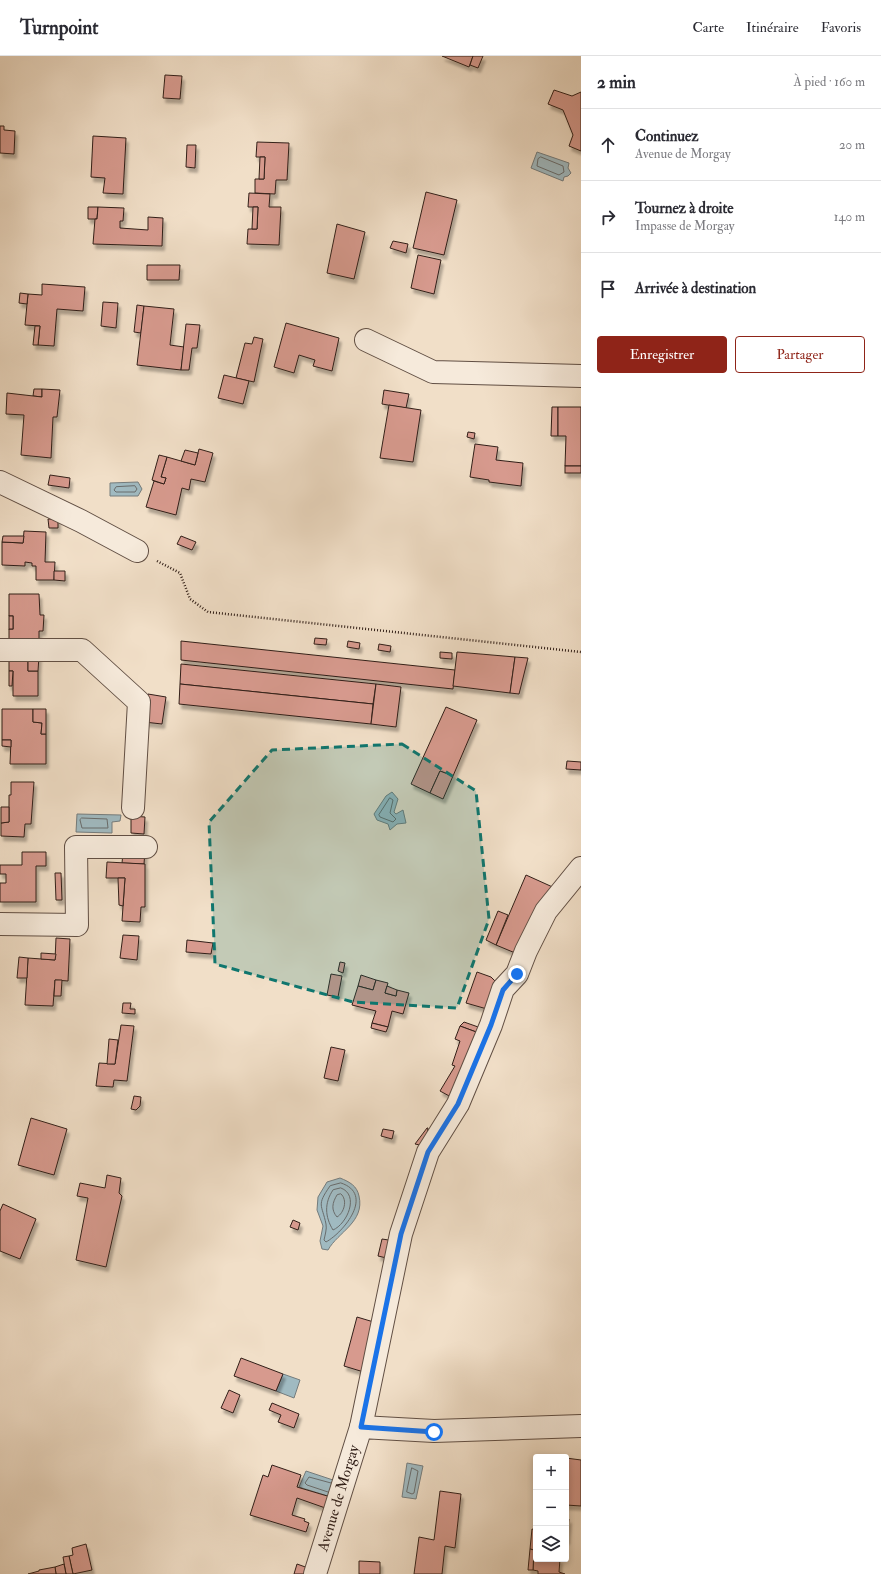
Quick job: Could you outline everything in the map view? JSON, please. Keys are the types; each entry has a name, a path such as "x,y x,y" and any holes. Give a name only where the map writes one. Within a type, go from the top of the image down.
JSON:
{"street":[{"path":"366,340 433,372 581,376"},
{"path":"0,482 82,521 137,551"},
{"path":"0,650 82,650 139,702 133,808"},
{"path":"0,924 76,925 76,847 146,847"},
{"path":"361,1427 401,1234 428,1152 458,1104 491,1025 503,990 517,974 526,951 546,911 581,868"},
{"name":"Avenue de Morgay","path":"315,1574 361,1427 434,1432 581,1426"}],"path":[{"path":"137,551 180,573 190,599 208,612 581,652"}],"highlighted area":[{"path":"402,744 476,791 489,919 457,1008 353,1002 215,964 209,822 272,750"}],"water":[{"path":"537,152 569,163 568,168 571,173 564,177 563,181 531,168"},
{"path":"138,482 142,489 138,496 110,496 110,483"},
{"path":"392,792 398,799 394,812 396,814 403,810 406,823 397,824 390,830 388,824 377,820 374,814 386,796"},
{"path":"77,814 121,815 120,821 112,822 112,833 76,832"},
{"path":"340,1178 350,1183 357,1190 360,1205 358,1213 350,1226 328,1250 322,1249 320,1241 323,1226 317,1210 318,1197 327,1182"},
{"path":"283,1374 300,1380 294,1398 276,1391"},
{"path":"407,1463 423,1466 416,1499 402,1497"},
{"path":"306,1471 339,1482 334,1498 299,1487"}],"building":[{"path":"442,56 473,56 469,67"},
{"path":"473,56 483,56 478,68 470,65"},
{"path":"165,75 182,76 180,99 163,98"},
{"path":"554,90 572,96 581,92 581,151 569,146 573,135 563,110 548,104"},
{"path":"0,126 4,126 4,130 15,131 14,154 0,153"},
{"path":"93,136 126,138 123,194 103,193 105,178 91,177"},
{"path":"257,142 289,143 287,180 276,180 275,194 255,193 255,179 264,179 265,157 256,157"},
{"path":"187,145 196,145 195,168 186,167"},
{"path":"260,157 265,157 264,179 259,179"},
{"path":"426,192 457,200 444,255 413,248"},
{"path":"249,193 270,194 269,207 281,207 279,245 247,244 248,229 257,229 258,207 248,207"},
{"path":"88,207 98,207 97,219 88,219"},
{"path":"98,207 124,208 123,221 120,221 120,228 148,230 148,217 163,218 162,246 93,244 95,219 97,219"},
{"path":"253,207 258,207 257,229 252,229"},
{"path":"337,224 365,232 354,279 327,273"},
{"path":"393,241 408,244 406,253 390,248"},
{"path":"418,255 441,260 434,294 411,288"},
{"path":"147,265 180,265 179,280 147,280"},
{"path":"42,284 85,287 83,311 57,309 54,346 38,345 40,326 25,325 28,294 42,295"},
{"path":"20,293 28,294 27,304 19,303"},
{"path":"103,302 118,303 116,328 101,326"},
{"path":"137,305 144,306 141,333 134,332"},
{"path":"144,306 174,309 170,345 184,347 181,370 137,365"},
{"path":"286,323 339,338 332,371 313,366 315,360 299,355 294,373 274,367"},
{"path":"186,324 200,325 197,348 192,348 189,370 181,370"},
{"path":"35,326 40,326 38,345 33,345"},
{"path":"254,337 263,339 254,382 236,378 245,343 252,344"},
{"path":"224,375 249,381 243,404 218,398"},
{"path":"34,389 42,389 42,397 33,396"},
{"path":"42,389 60,390 57,417 53,417 51,458 21,455 24,415 6,414 7,393 42,397"},
{"path":"384,390 409,394 406,408 382,404"},
{"path":"389,405 421,410 413,462 380,458"},
{"path":"552,407 558,407 558,436 551,436"},
{"path":"558,407 581,407 581,466 565,466 566,436 558,436"},
{"path":"468,432 475,433 474,439 467,437"},
{"path":"475,444 498,447 496,460 523,463 521,486 489,482 489,480 470,477"},
{"path":"199,449 213,453 205,482 191,479 189,490 182,488 176,515 146,507 154,481 164,484 166,478 161,477 167,457 195,465"},
{"path":"185,450 198,453 195,465 181,461"},
{"path":"159,455 167,457 161,477 166,478 164,484 152,480"},
{"path":"565,466 581,466 581,473 565,473"},
{"path":"50,475 70,478 69,488 48,485"},
{"path":"48,519 58,519 58,528 49,528"},
{"path":"24,531 46,532 45,562 55,562 54,580 36,580 36,566 32,566 32,563 25,562 25,566 2,565 2,542 23,543"},
{"path":"3,536 24,536 23,543 2,542"},
{"path":"181,536 196,542 192,550 177,544"},
{"path":"54,571 65,571 65,581 54,580"},
{"path":"9,594 39,594 40,615 44,615 43,631 39,631 39,641 9,641 9,629 13,629 13,616 9,616"},
{"path":"9,616 13,616 13,629 9,629"},
{"path":"315,638 327,639 326,645 314,644"},
{"path":"181,641 455,670 453,689 181,660"},
{"path":"348,641 360,643 359,649 347,647"},
{"path":"379,644 391,646 390,652 378,650"},
{"path":"440,652 452,653 452,659 440,658"},
{"path":"457,652 515,657 510,693 453,686"},
{"path":"9,656 28,656 28,671 38,671 38,696 13,696 13,671 9,671"},
{"path":"28,656 39,656 38,671 28,671"},
{"path":"515,657 528,658 519,694 510,693"},
{"path":"181,664 376,684 373,704 180,684"},
{"path":"9,671 13,671 12,686 9,686"},
{"path":"180,684 373,704 371,724 179,704"},
{"path":"376,684 401,687 396,727 371,724"},
{"path":"148,694 166,697 162,724 144,722"},
{"path":"446,707 477,720 453,776 440,771 430,793 411,784"},
{"path":"2,709 33,709 33,722 42,723 41,734 46,734 46,764 10,764 11,740 2,740"},
{"path":"33,709 46,709 46,734 41,734 42,723 33,722"},
{"path":"2,740 11,740 11,747 2,746"},
{"path":"567,761 581,762 581,770 566,769"},
{"path":"440,771 453,776 443,799 430,793"},
{"path":"11,782 34,782 31,824 25,824 24,837 1,836 1,823 9,822 9,795 11,795"},
{"path":"1,807 9,807 9,822 1,823"},
{"path":"131,816 145,817 144,834 131,833"},
{"path":"145,851 144,864 122,863 123,853"},
{"path":"22,852 46,852 46,866 36,866 36,902 0,902 0,883 6,883 6,874 0,874 0,865 22,865"},
{"path":"107,862 145,864 145,907 141,907 140,922 122,921 125,878 106,878"},
{"path":"55,873 61,873 62,900 56,900"},
{"path":"526,875 557,889 520,955 496,945"},
{"path":"118,878 125,878 123,906 119,905"},
{"path":"498,911 508,915 496,945 486,940"},
{"path":"123,935 139,936 137,960 120,958"},
{"path":"56,938 70,939 68,981 55,980 53,1006 25,1005 28,958 55,960"},
{"path":"187,940 213,943 211,954 186,952"},
{"path":"41,953 56,954 55,960 41,959"},
{"path":"19,957 28,958 27,978 17,978"},
{"path":"340,962 345,963 343,973 338,971"},
{"path":"477,972 491,977 496,982 487,1009 466,1003"},
{"path":"331,974 342,976 338,997 327,995"},
{"path":"361,975 376,980 373,990 358,986"},
{"path":"55,980 62,980 61,996 54,996"},
{"path":"376,980 388,983 385,993 396,996 397,990 409,993 403,1014 392,1011 388,1027 372,1023 376,1011 352,1005 358,986 373,990"},
{"path":"387,986 397,990 396,996 385,993"},
{"path":"123,1003 131,1003 130,1009 135,1009 135,1014 122,1013"},
{"path":"464,1022 481,1028 479,1033 460,1026"},
{"path":"372,1023 388,1027 386,1032 371,1028"},
{"path":"121,1025 134,1026 127,1081 114,1080 113,1087 96,1086 99,1063 115,1064"},
{"path":"460,1026 479,1033 453,1098 440,1091 455,1066 452,1065 460,1041 455,1039"},
{"path":"109,1039 118,1040 115,1064 107,1064"},
{"path":"331,1047 345,1050 338,1081 324,1078"},
{"path":"134,1096 141,1097 140,1106 136,1110 131,1109"},
{"path":"31,1118 67,1129 54,1175 18,1165"},
{"path":"427,1128 425,1146 415,1144"},
{"path":"383,1129 394,1131 392,1139 381,1136"},
{"path":"107,1175 121,1178 119,1193 122,1196 106,1267 76,1260 88,1198 77,1196 80,1183 105,1188"},
{"path":"3,1204 36,1219 20,1259 0,1251 0,1211"},
{"path":"293,1220 300,1223 298,1230 290,1227"},
{"path":"382,1239 395,1241 391,1259 378,1256"},
{"path":"357,1317 377,1323 367,1373 344,1366"},
{"path":"241,1358 283,1374 276,1391 234,1376"},
{"path":"229,1390 240,1395 233,1413 221,1408"},
{"path":"272,1403 299,1414 294,1428 278,1422 281,1415 269,1410"},
{"path":"569,1458 581,1460 581,1506 569,1505"},
{"path":"272,1465 301,1475 297,1487 334,1498 331,1510 297,1498 292,1515 305,1519 304,1521 309,1523 306,1532 250,1515 263,1475 268,1477"},
{"path":"440,1491 461,1494 455,1548 445,1546 442,1574 414,1574 419,1537 434,1540"},
{"path":"532,1529 533,1550 530,1549"},
{"path":"86,1544 92,1570 73,1574 69,1556 73,1555 72,1548"},
{"path":"530,1549 533,1550 533,1570 528,1570"},
{"path":"69,1556 73,1574 66,1574 63,1557"},
{"path":"359,1561 380,1562 380,1574 359,1574"},
{"path":"533,1562 560,1562 559,1572 565,1574 538,1574 538,1571 533,1570"},
{"path":"64,1564 66,1574 56,1574 55,1567"},
{"path":"297,1564 311,1569 309,1574 294,1574"},
{"path":"55,1567 56,1574 28,1574 39,1570"}],"route":[{"path":"434,1432 361,1427 401,1234 428,1152 458,1104 491,1025 503,990 517,974"}]}
